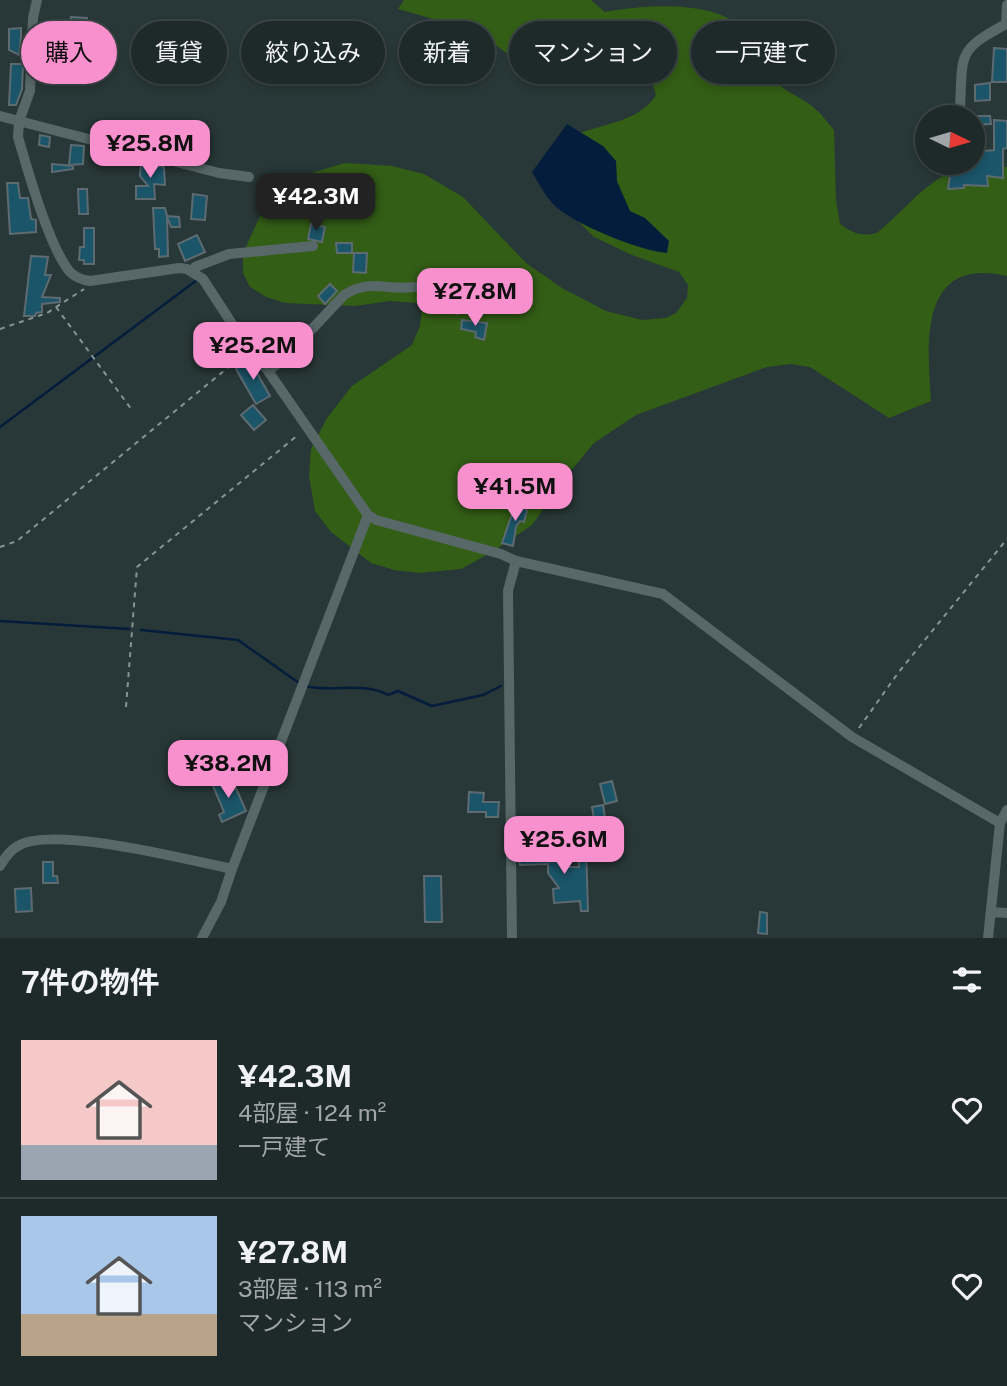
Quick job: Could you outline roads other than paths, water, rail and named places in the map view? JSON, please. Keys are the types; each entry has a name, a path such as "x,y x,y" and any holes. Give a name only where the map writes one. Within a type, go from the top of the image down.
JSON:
{"street":[{"path":"37,0 33,18 30,91 19,121 18,137 52,238 72,274 78,279 90,281 179,268 194,273 203,279 212,291 238,333 268,371 368,515 376,520 501,554 516,561 663,594 852,737 1000,823"},
{"path":"960,105 963,57 977,39 1006,24 1007,5"},
{"path":"0,116 219,173 249,177"},
{"path":"194,273 195,267 229,254 313,246"},
{"path":"268,371 283,360 344,295 353,290 383,285 414,287"},
{"path":"202,938 221,902 368,515"},
{"path":"512,938 508,591 516,561"},
{"path":"988,938 1000,823 1007,810"},
{"path":"513,855 592,826"},
{"path":"0,866 19,845 40,839 70,839 232,869"},
{"path":"991,912 1007,912"}],"water":[{"path":"567,124 603,146 616,161 617,181 630,211 645,218 669,241 667,253 642,248 597,231 561,211 548,198 532,172"}],"waterway":[{"path":"0,427 197,280"},
{"path":"0,621 129,629"},
{"path":"141,630 238,640 299,683"},
{"path":"305,686 368,689 388,695 398,691 432,706 483,695 501,686"}]}
